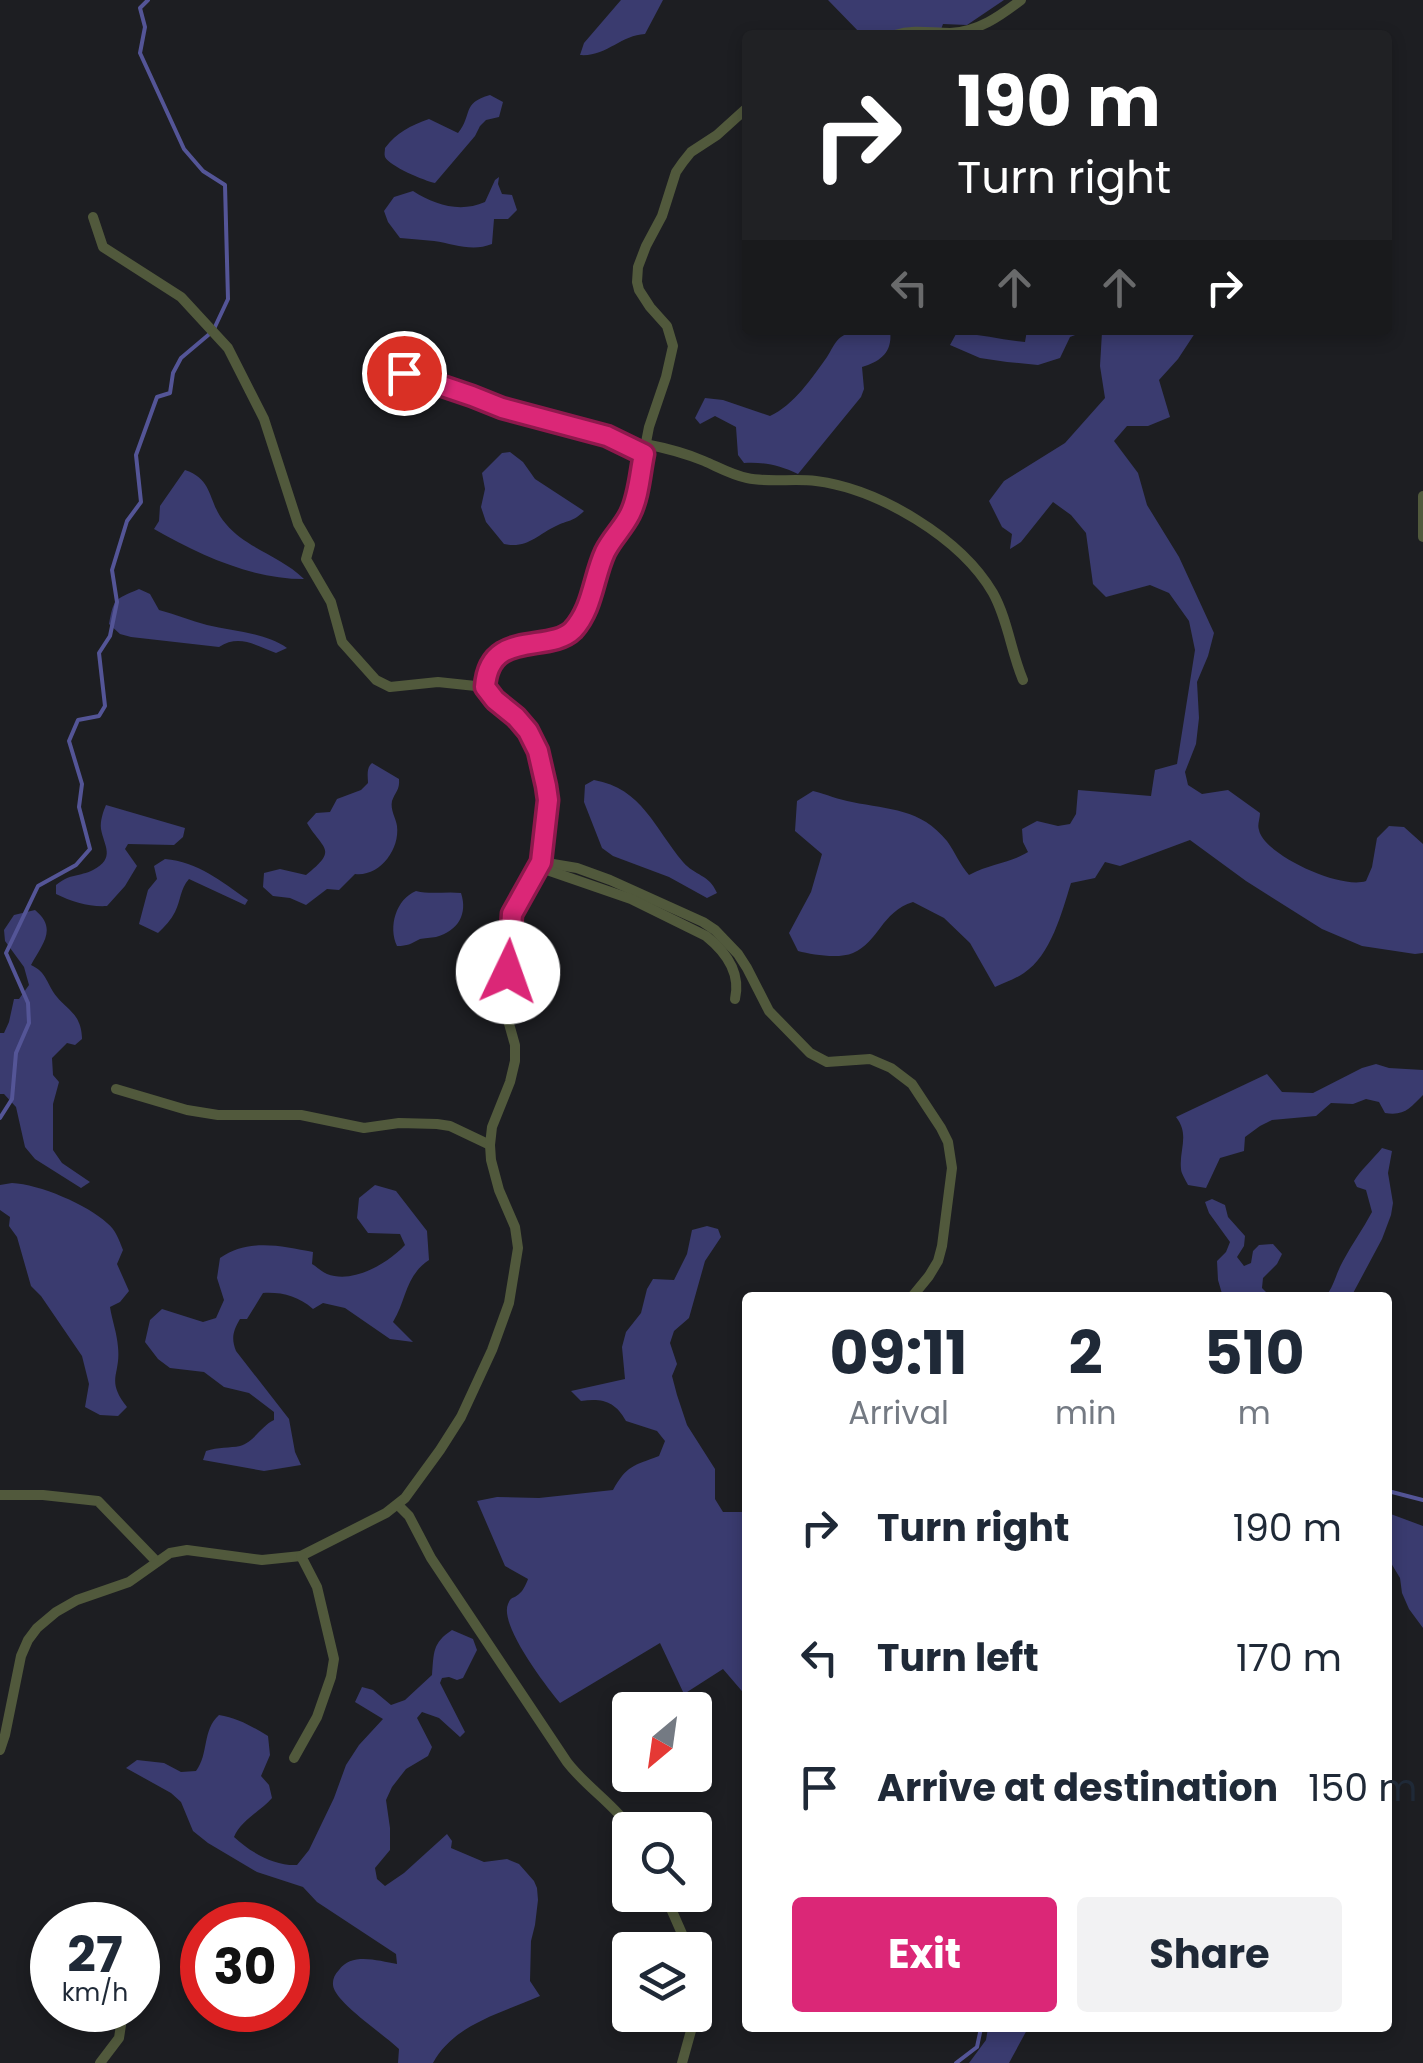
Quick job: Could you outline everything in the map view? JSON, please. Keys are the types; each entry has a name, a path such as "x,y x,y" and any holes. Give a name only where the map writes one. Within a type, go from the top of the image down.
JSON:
{"street":[{"path":"968,30 1021,0"},
{"path":"0,1750 21,1656 37,1628 56,1612 77,1600 129,1582 170,1553 188,1550 262,1560 301,1556 398,1505 461,1416 498,1338 509,1303 518,1236 498,1190 490,1145 492,1127 515,1061 506,1013 511,920 540,864 548,800 541,760 528,731 485,687 487,671 504,653 527,643 562,638 571,632 592,594 604,553 632,509 673,346 667,326 639,290 638,267 662,216 676,172 691,152 742,112"},
{"path":"94,217 103,247 168,287 228,348 264,419 298,524 310,545 306,559 331,602 342,642 369,674 390,687 438,682 485,687"},
{"path":"395,370 502,408 644,449 684,453 742,477 817,481 848,487 890,505 943,539 986,582 1000,607 1023,680"},
{"path":"1423,496 1423,537"},
{"path":"540,864 645,905 706,936 733,968 735,998"},
{"path":"540,864 576,868 610,880 703,922 738,954 770,1011 810,1053 827,1062 870,1059 891,1068 912,1084 944,1134 952,1168 938,1261 916,1292"},
{"path":"116,1090 187,1110 218,1114 301,1115 364,1128 399,1123 437,1124 490,1145"},
{"path":"0,1495 98,1501 156,1561"},
{"path":"398,1505 409,1516 431,1558 567,1762 618,1812"},
{"path":"294,1758 316,1717 334,1659 317,1587 301,1556"},
{"path":"100,2063 120,2032"},
{"path":"682,2063 691,2032"}],"shaded area":[{"path":"621,0 663,0 645,34 598,53 580,55 584,43"},
{"path":"828,0 1004,0 967,25 943,24 941,30 857,30"},
{"path":"490,95 503,102 499,117 480,126 435,183 400,169 385,157 385,148 394,138 429,119 458,133 471,106"},
{"path":"499,177 502,194 512,195 517,210 508,219 494,219 492,244 470,247 400,238 384,211 394,197 413,191 448,206 476,205 485,202"},
{"path":"846,335 890,335 887,350 880,358 862,367 861,397 798,474 772,465 744,463 738,455 736,427 715,416 700,424 695,418 705,398 770,416 802,391 839,339"},
{"path":"955,335 1025,342 1026,335 1075,335 1070,337 1060,358 1038,365 980,358 950,345"},
{"path":"1102,335 1194,335 1159,380 1170,417 1148,426 1127,426 1114,441 1138,473 1147,505 1179,557 1214,633 1197,682 1199,718 1196,744 1185,772 1188,785 1202,794 1228,790 1260,813 1259,830 1274,850 1305,868 1339,880 1366,881 1377,838 1389,826 1404,827 1423,844 1423,953 1362,946 1322,929 1190,840 1120,866 1105,862 1095,878 1071,883 1054,932 1041,955 1024,973 995,987 970,943 944,918 913,902 894,913 869,942 853,953 833,956 798,951 789,933 811,892 822,854 795,831 797,801 813,791 915,816 937,830 969,875 1028,852 1022,829 1037,821 1058,826 1070,824 1076,814 1078,790 1151,796 1155,770 1177,764 1195,650 1189,621 1169,593 1150,585 1106,597 1093,584 1086,533 1053,502 1021,542 1010,549 1012,534 1002,527 989,501 1004,481 1065,443 1105,398 1100,366"},
{"path":"510,452 535,479 584,511 526,543 504,544 486,522 481,507 485,489 482,473 502,453"},
{"path":"185,470 206,486 220,516 234,533 304,579 265,575 226,564 154,529 160,506"},
{"path":"139,589 150,594 159,610 259,636 287,648 276,653 240,641 219,647 120,634 109,624 114,604"},
{"path":"372,763 399,779 392,804 397,835 386,860 372,871 355,874 339,890 327,889 306,905 273,896 263,887 264,873 280,869 306,875 322,860 325,849 307,823 316,813 330,812 337,799 361,790 368,783"},
{"path":"594,780 610,784 636,801 683,862 710,882 717,893 707,898 602,848 584,802 585,785"},
{"path":"106,805 185,828 183,837 174,845 128,844 125,849 137,866 107,906 81,903 56,894 56,885 61,881 93,870 104,861 107,851 101,826"},
{"path":"165,859 199,868 248,900 245,905 189,879 173,915 158,933 139,924 148,890 157,879 154,866"},
{"path":"416,891 461,893 462,915 444,934 397,946 393,931 396,914 403,900"},
{"path":"35,910 47,930 31,965 75,1016 81,1031 82,1039 75,1045 67,1043 52,1058 53,1075 59,1082 53,1104 53,1150 62,1163 90,1182 81,1188 35,1159 25,1147 16,1107 0,1094 0,1033 4,1033 9,1022 14,999 19,999 29,985 24,967 5,941 4,930 14,915"},
{"path":"1376,1064 1423,1070 1423,1095 1398,1113 1385,1113 1379,1102 1366,1099 1353,1104 1331,1103 1316,1116 1272,1120 1245,1137 1244,1151 1220,1158 1206,1188 1188,1185 1181,1171 1183,1136 1176,1117 1267,1074 1282,1092 1313,1093"},
{"path":"1382,1148 1392,1151 1388,1173 1391,1215 1354,1292 1329,1292 1372,1212 1366,1190 1354,1181"},
{"path":"12,1183 49,1191 76,1203 99,1216 119,1239 123,1250 117,1264 129,1291 110,1307 118,1347 115,1383 127,1407 118,1416 100,1415 85,1407 89,1384 82,1356 31,1286 17,1237 9,1226 10,1217 0,1210 0,1185"},
{"path":"375,1185 396,1191 427,1231 429,1260 411,1281 393,1322 413,1342 390,1339 345,1308 323,1303 313,1309 290,1296 263,1293 247,1319 240,1319 234,1346 289,1419 301,1465 264,1471 203,1460 206,1451 249,1441 274,1420 274,1412 249,1393 224,1387 204,1372 170,1368 145,1342 150,1320 162,1309 203,1322 216,1318 224,1300 217,1278 220,1258 242,1248 265,1245 313,1252 312,1264 337,1276 358,1274 389,1259 405,1245 400,1234 368,1233 357,1218 359,1198"},
{"path":"1212,1199 1225,1205 1228,1217 1245,1236 1237,1257 1244,1266 1251,1263 1253,1251 1259,1245 1273,1244 1282,1254 1263,1278 1262,1288 1266,1292 1222,1292 1217,1261 1230,1242 1205,1202"},
{"path":"707,1226 718,1229 721,1237 705,1261 689,1318 674,1331 670,1343 677,1364 672,1376 687,1425 715,1469 715,1499 723,1512 742,1512 742,1691 723,1669 683,1692 660,1643 560,1703 525,1655 510,1626 509,1601 521,1592 528,1579 505,1566 477,1501 613,1490 632,1467 659,1456 665,1441 657,1431 626,1421 607,1402 581,1401 571,1391 625,1379 622,1347 626,1332 641,1313 647,1289 653,1279 674,1280 687,1254 692,1230"},
{"path":"1392,1514 1423,1526 1423,1628 1409,1609 1392,1565"},
{"path":"452,1630 473,1639 477,1650 463,1678 442,1678 440,1683 465,1732 460,1737 439,1718 422,1712 417,1718 432,1747 428,1756 406,1769 386,1800 390,1850 375,1868 377,1879 385,1886 447,1834 451,1848 484,1862 507,1859 519,1864 537,1888 530,1981 540,1996 466,2029 453,2038 433,2063 398,2063 399,2049 347,2005 333,1983 344,1964 366,1959 397,1964 396,1954 317,1902 303,1887 257,1872 208,1843 193,1831 181,1802 126,1768 137,1760 164,1763 181,1772 196,1771 210,1728 219,1715 257,1729 268,1736 270,1755 261,1776 269,1785 272,1798 234,1837 263,1857 297,1865 309,1850 346,1765 383,1719 355,1702 362,1687 373,1690 391,1705 405,1700 432,1675 437,1644"},
{"path":"987,2032 1026,2032 1009,2063 969,2063"}],"waterway":[{"path":"0,1118 12,1099 16,1053 29,1023 28,1003 6,953 38,886 76,865 90,849 79,807 82,784 69,741 78,720 99,716 105,706 99,653 110,636 117,602 112,570 127,521 141,502 136,455 157,397 170,393 173,373 181,358 213,331 228,299 225,185 203,171 184,149 140,53 145,27 140,8 148,0"},
{"path":"1392,1492 1423,1500"},
{"path":"956,2063 977,2047 980,2032"}],"route":[{"path":"404,373 519,414 607,436 644,454 632,509 604,553 580,621 562,638 515,647 487,671 485,687 523,725 538,751 548,800 541,862 511,920 508,972"}]}
